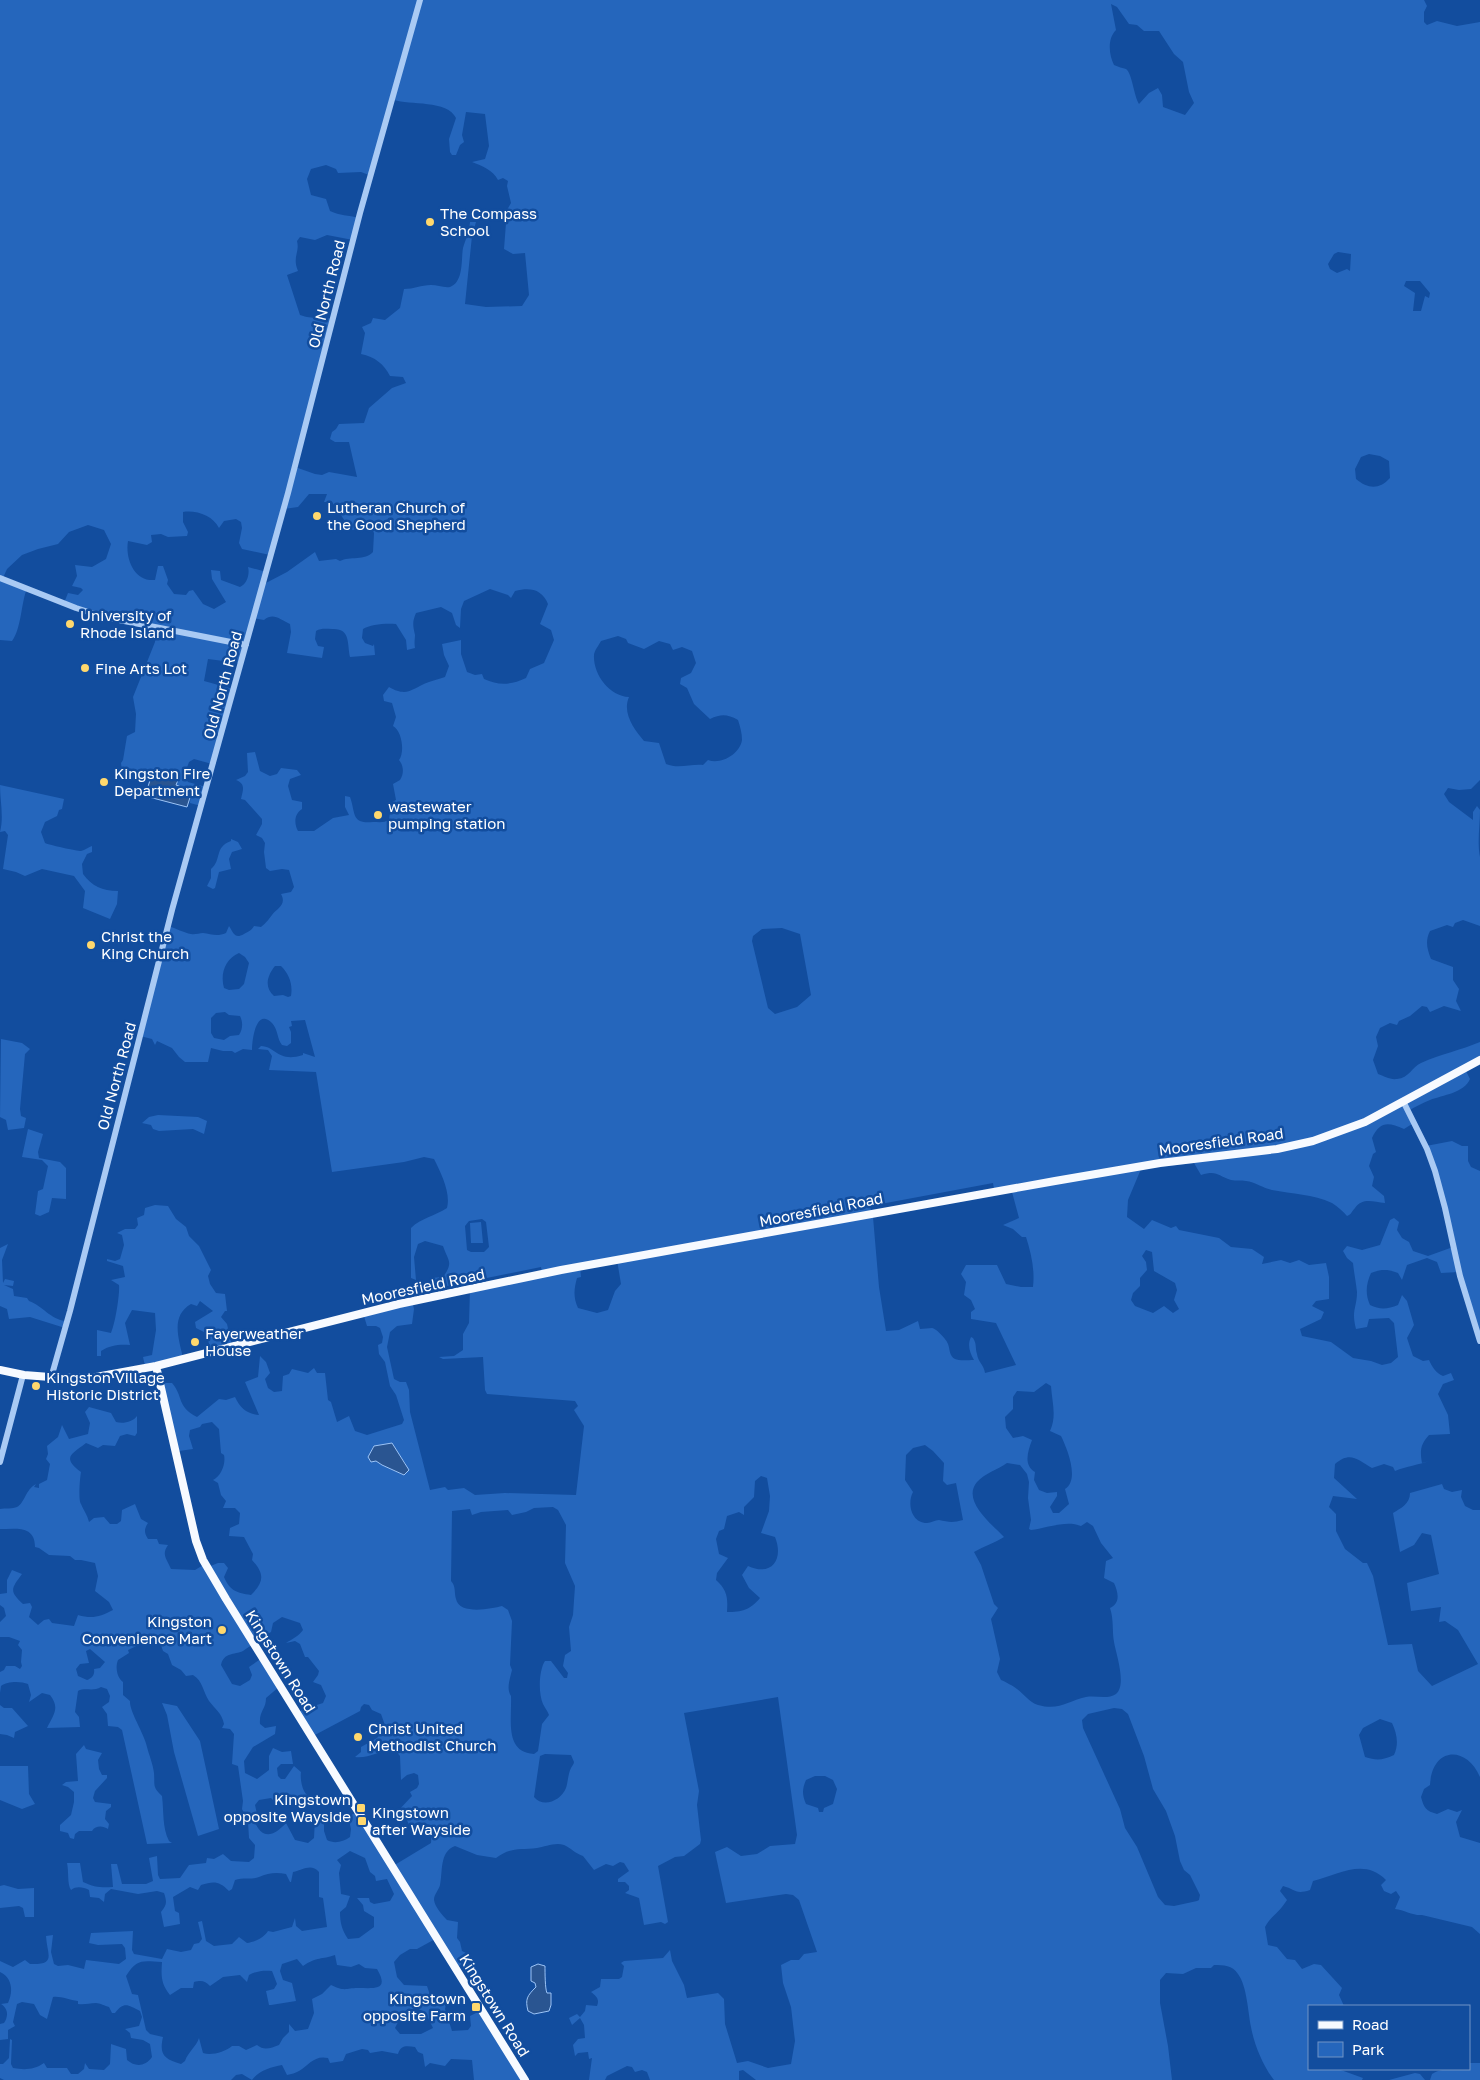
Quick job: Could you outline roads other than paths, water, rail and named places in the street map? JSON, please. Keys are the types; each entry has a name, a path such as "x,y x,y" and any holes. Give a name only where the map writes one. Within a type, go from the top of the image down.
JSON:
{"main road":[{"name":"Mooresfield Road","path":"156,1366 399,1304 571,1268 1160,1163 1276,1149 1340,1132 1365,1122 1480,1060"},
{"path":"0,1370 51,1378 96,1377 156,1366"},
{"name":"Kingstown Road","path":"156,1366 192,1523 203,1560 525,2080"}],"street":[{"name":"Old North Road","path":"51,1378 70,1311 177,894 309,413 360,213 420,0"},
{"path":"0,578 104,617 246,645"},
{"path":"1403,1101 1427,1149 1435,1171 1460,1276 1480,1341"},
{"path":"0,1462 23,1375"}],"place":[{"name":"The Compass School","path":"430,222"},
{"name":"Lutheran Church of the Good Shepherd","path":"317,516"},
{"name":"University of Rhode Island","path":"70,624"},
{"name":"Fine Arts Lot","path":"85,668"},
{"name":"Kingston Fire Department","path":"104,782"},
{"name":"wastewater pumping station","path":"378,815"},
{"name":"Christ the King Church","path":"91,945"},
{"name":"Fayerweather House","path":"195,1342"},
{"name":"Kingston Village Historic District","path":"36,1386"},
{"name":"Kingston Convenience Mart","path":"222,1630"},
{"name":"Christ United Methodist Church","path":"358,1737"},
{"name":"Kingstown opposite Wayside","path":"361,1808"},
{"name":"Kingstown after Wayside","path":"362,1821"},
{"name":"Kingstown opposite Farm","path":"476,2007"}]}
